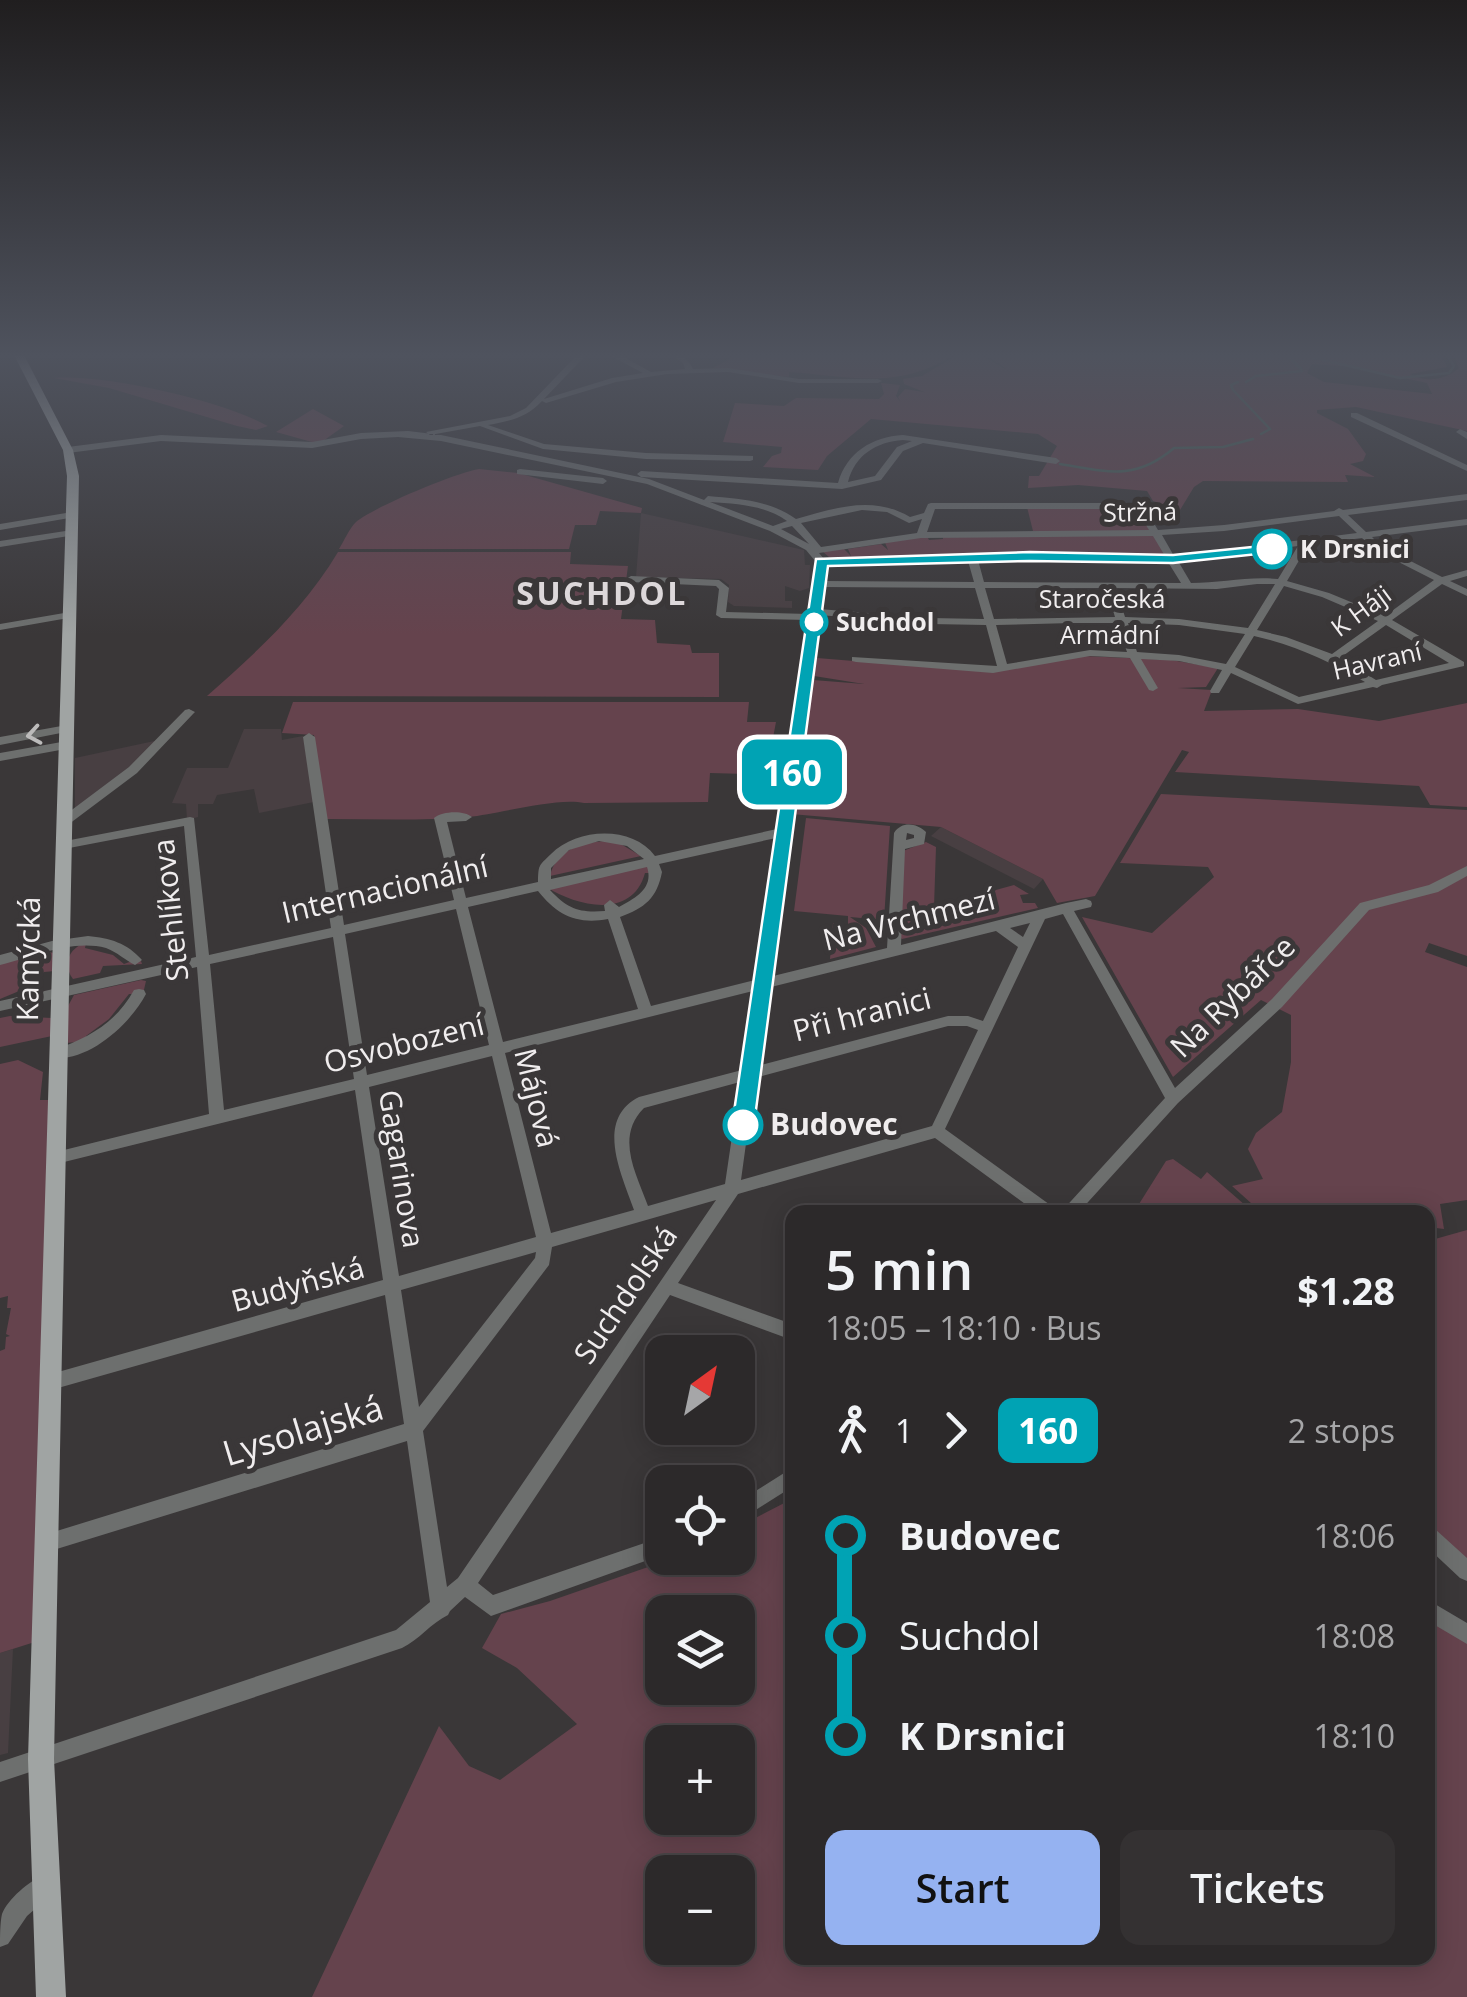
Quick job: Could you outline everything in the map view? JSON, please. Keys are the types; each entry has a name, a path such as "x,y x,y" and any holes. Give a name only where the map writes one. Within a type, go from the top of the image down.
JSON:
{"main road":[{"name":"Kamýcká","path":"52,1997 41,1759 72,533 73,474 68,450"}],"street":[{"path":"68,450 82,448"},
{"path":"477,448 578,466 767,488 842,486 878,478 900,448"},
{"path":"566,448 646,456 750,458"},
{"path":"842,486 849,469 868,448"},
{"path":"974,448 1056,461"},
{"path":"1425,448 1467,468"},
{"path":"578,466 683,494 816,550"},
{"path":"520,472 614,482 734,513"},
{"path":"745,499 767,488"},
{"path":"683,494 745,499 767,505 797,521 821,562 1173,559 1467,522"},
{"name":"Stržná","path":"816,550 921,535 1157,533 1467,498"},
{"path":"1444,500 1467,514"},
{"path":"921,535 928,509 936,506 1139,506 1188,586"},
{"path":"773,529 797,521 880,508 893,510 909,520 928,515"},
{"path":"1339,511 1378,548 1467,593"},
{"path":"0,527 72,515"},
{"path":"1248,525 1272,549"},
{"path":"0,544 72,533"},
{"path":"1215,690 1304,544"},
{"path":"972,558 1002,668"},
{"name":"Suchdolská","path":"41,1759 402,1638 441,1608 466,1585 732,1190 821,562"},
{"name":"K Háji","path":"1334,658 1444,579 1467,573"},
{"name":"Staročeská","path":"631,579 718,583 724,588 721,615 1202,623 1250,632 1334,658 1377,684"},
{"path":"819,584 1188,586 1283,582 1384,622 1463,664"},
{"path":"1110,585 1133,654 1153,688"},
{"path":"0,627 70,615"},
{"name":"Armádní","path":"864,661 1002,668 1068,655 1133,654 1228,668 1298,701"},
{"name":"Havraní","path":"1298,701 1463,664"},
{"path":"65,821 134,770 189,712"},
{"path":"0,742 67,737"},
{"path":"0,757 67,737"},
{"name":"Gagarinova","path":"310,737 441,1608"},
{"name":"Májová","path":"466,817 440,818 545,1242"},
{"name":"Stehlíkova","path":"64,845 190,821 218,1119"},
{"name":"Internacionální","path":"0,1014 204,960 783,832"},
{"path":"585,839 625,840 652,860 656,875 650,892 636,906 589,917 566,911 549,900 542,883 544,867 551,857 585,839"},
{"path":"894,950 899,846"},
{"name":"Na Rybářce","path":"1075,1205 1173,1098 1276,1003 1365,906 1433,889 1467,870"},
{"path":"1086,904 1066,908 1173,1098"},
{"name":"Na Vrchmezí","path":"764,981 1066,908"},
{"path":"612,910 646,1012"},
{"path":"1038,1205 937,1131 1040,914"},
{"path":"997,925 1026,946"},
{"path":"0,960 80,941 107,943 135,960"},
{"name":"Osvobození","path":"56,1158 764,981"},
{"path":"59,1054 108,1032 126,1016 139,994"},
{"name":"Internacionální","path":"0,1006 60,996"},
{"name":"Při hranici","path":"643,1214 618,1135 631,1108 639,1102 948,1021 968,1021 987,1028"},
{"name":"Budyňská","path":"51,1382 937,1131"},
{"name":"Lysolajská","path":"46,1542 414,1430 543,1260 545,1242"},
{"path":"668,1287 785,1329"},
{"path":"755,1501 785,1482"},
{"path":"1435,1542 1467,1571"},
{"path":"466,1585 491,1606 645,1552"},
{"path":"1435,1614 1467,1634"},
{"path":"0,1772 41,1759"},
{"path":"0,1936 19,1908 44,1886"}],"shaded area":[{"path":"782,448 836,448 818,470 763,467 772,456 781,453"},
{"path":"1056,448 1362,448 1366,454 1363,461 1350,464 1375,477 1345,475 1348,482 1203,481 1194,487 1180,510 1153,501 1147,491 1078,485 1028,488 1029,476 1039,476"},
{"path":"479,469 518,473 642,508 641,513 600,511 596,525 575,525 569,549 339,549 353,525 379,508"},
{"path":"1027,507 1136,507 1152,532 1033,531"},
{"path":"641,513 804,550 805,565 810,565 809,588 800,591 785,586 785,601 792,601 792,608 734,606 728,602 729,585 721,579 636,577"},
{"path":"1155,535 1165,556 850,561 829,557 822,551 844,549 851,556 848,549 881,544 888,550 884,540 927,536 929,540 943,536"},
{"path":"338,552 571,552 570,564 628,566 621,619 655,620 657,643 690,645 692,653 719,653 719,697 207,696 295,611"},
{"path":"1083,656 1171,660 1218,668 1206,687 1178,688 1212,690 1204,711 1298,709 1379,721 1467,703 1467,807 1430,805 1419,786 1175,772 1189,752 1182,750 1095,896 1057,903 1043,879 941,827 791,814 813,680 864,684 814,676 817,658 990,672"},
{"path":"293,702 749,702 747,722 776,722 772,743 787,744 785,775 710,773 708,802 559,802 468,817 326,819 314,735 282,733"},
{"path":"244,729 281,729 282,740 303,736 314,802 259,813 254,789 217,795 213,804 198,804 198,817 187,820 186,804 172,803 187,768 228,768"},
{"path":"159,740 140,760 75,814 75,758"},
{"path":"1161,794 1467,810 1467,956 1429,943 1425,952 1467,967 1467,1200 1440,1204 1444,1229 1435,1228 1435,1205 1253,1205 1232,1186 1263,1179 1248,1149 1256,1133 1282,1112 1291,1062 1291,1015 1261,1000 1173,1077 1082,917 1152,933 1214,877 1208,867 1120,863"},
{"path":"806,818 890,826 884,920 850,917 866,928 876,947 830,959 833,923 848,927 848,916 794,911"},
{"path":"941,827 1043,879 1034,889 931,836"},
{"path":"604,841 619,843 641,856 550,876 563,854"},
{"path":"926,842 936,847 934,907 1014,885 1029,894 1020,895 1023,903 1035,903 1038,908 902,939 898,936 903,851"},
{"path":"649,866 651,873 645,873 638,888 616,903 573,900 548,888"},
{"path":"86,943 85,948 113,955 124,964 140,958 142,964 103,966 100,973 73,979 69,957 75,948"},
{"path":"54,953 55,971 44,972 36,984 0,999 0,963"},
{"path":"146,981 143,994 129,994 109,1019 86,1036 88,1041 66,1043 68,1006 74,995"},
{"path":"0,1018 52,1018 52,1036 0,1047"},
{"path":"18,1060 43,1072 40,1100 48,1100 52,1195 38,1641 0,1653 0,1351 5,1349 6,1337 10,1336 6,1334 11,1308 7,1308 8,1296 0,1298 0,1064"},
{"path":"1173,1159 1201,1179 1207,1172 1245,1205 1138,1205 1166,1161"},
{"path":"1467,1230 1467,1566 1435,1548 1435,1239"},
{"path":"785,1503 785,1965 1435,1965 1435,1618 1467,1636 1467,1997 312,1997 439,1726 469,1766 500,1780 577,1724 517,1668 482,1648 501,1614 645,1568 645,1575 755,1575 755,1518"},
{"path":"13,1649 8,1753 0,1755 0,1653"}],"waterway":[{"path":"1060,464 1093,470 1133,470 1174,448"}],"bus line":[{"name":"160","path":"743,1125 821,562 1030,556 1173,559 1272,549"}],"place":[{"name":"K Drsnici","path":"1272,549"},
{"name":"Suchdol","path":"814,622"},
{"name":"Budovec","path":"743,1125"}],"district":[{"name":"SUCHDOL","path":"602,594"}]}
